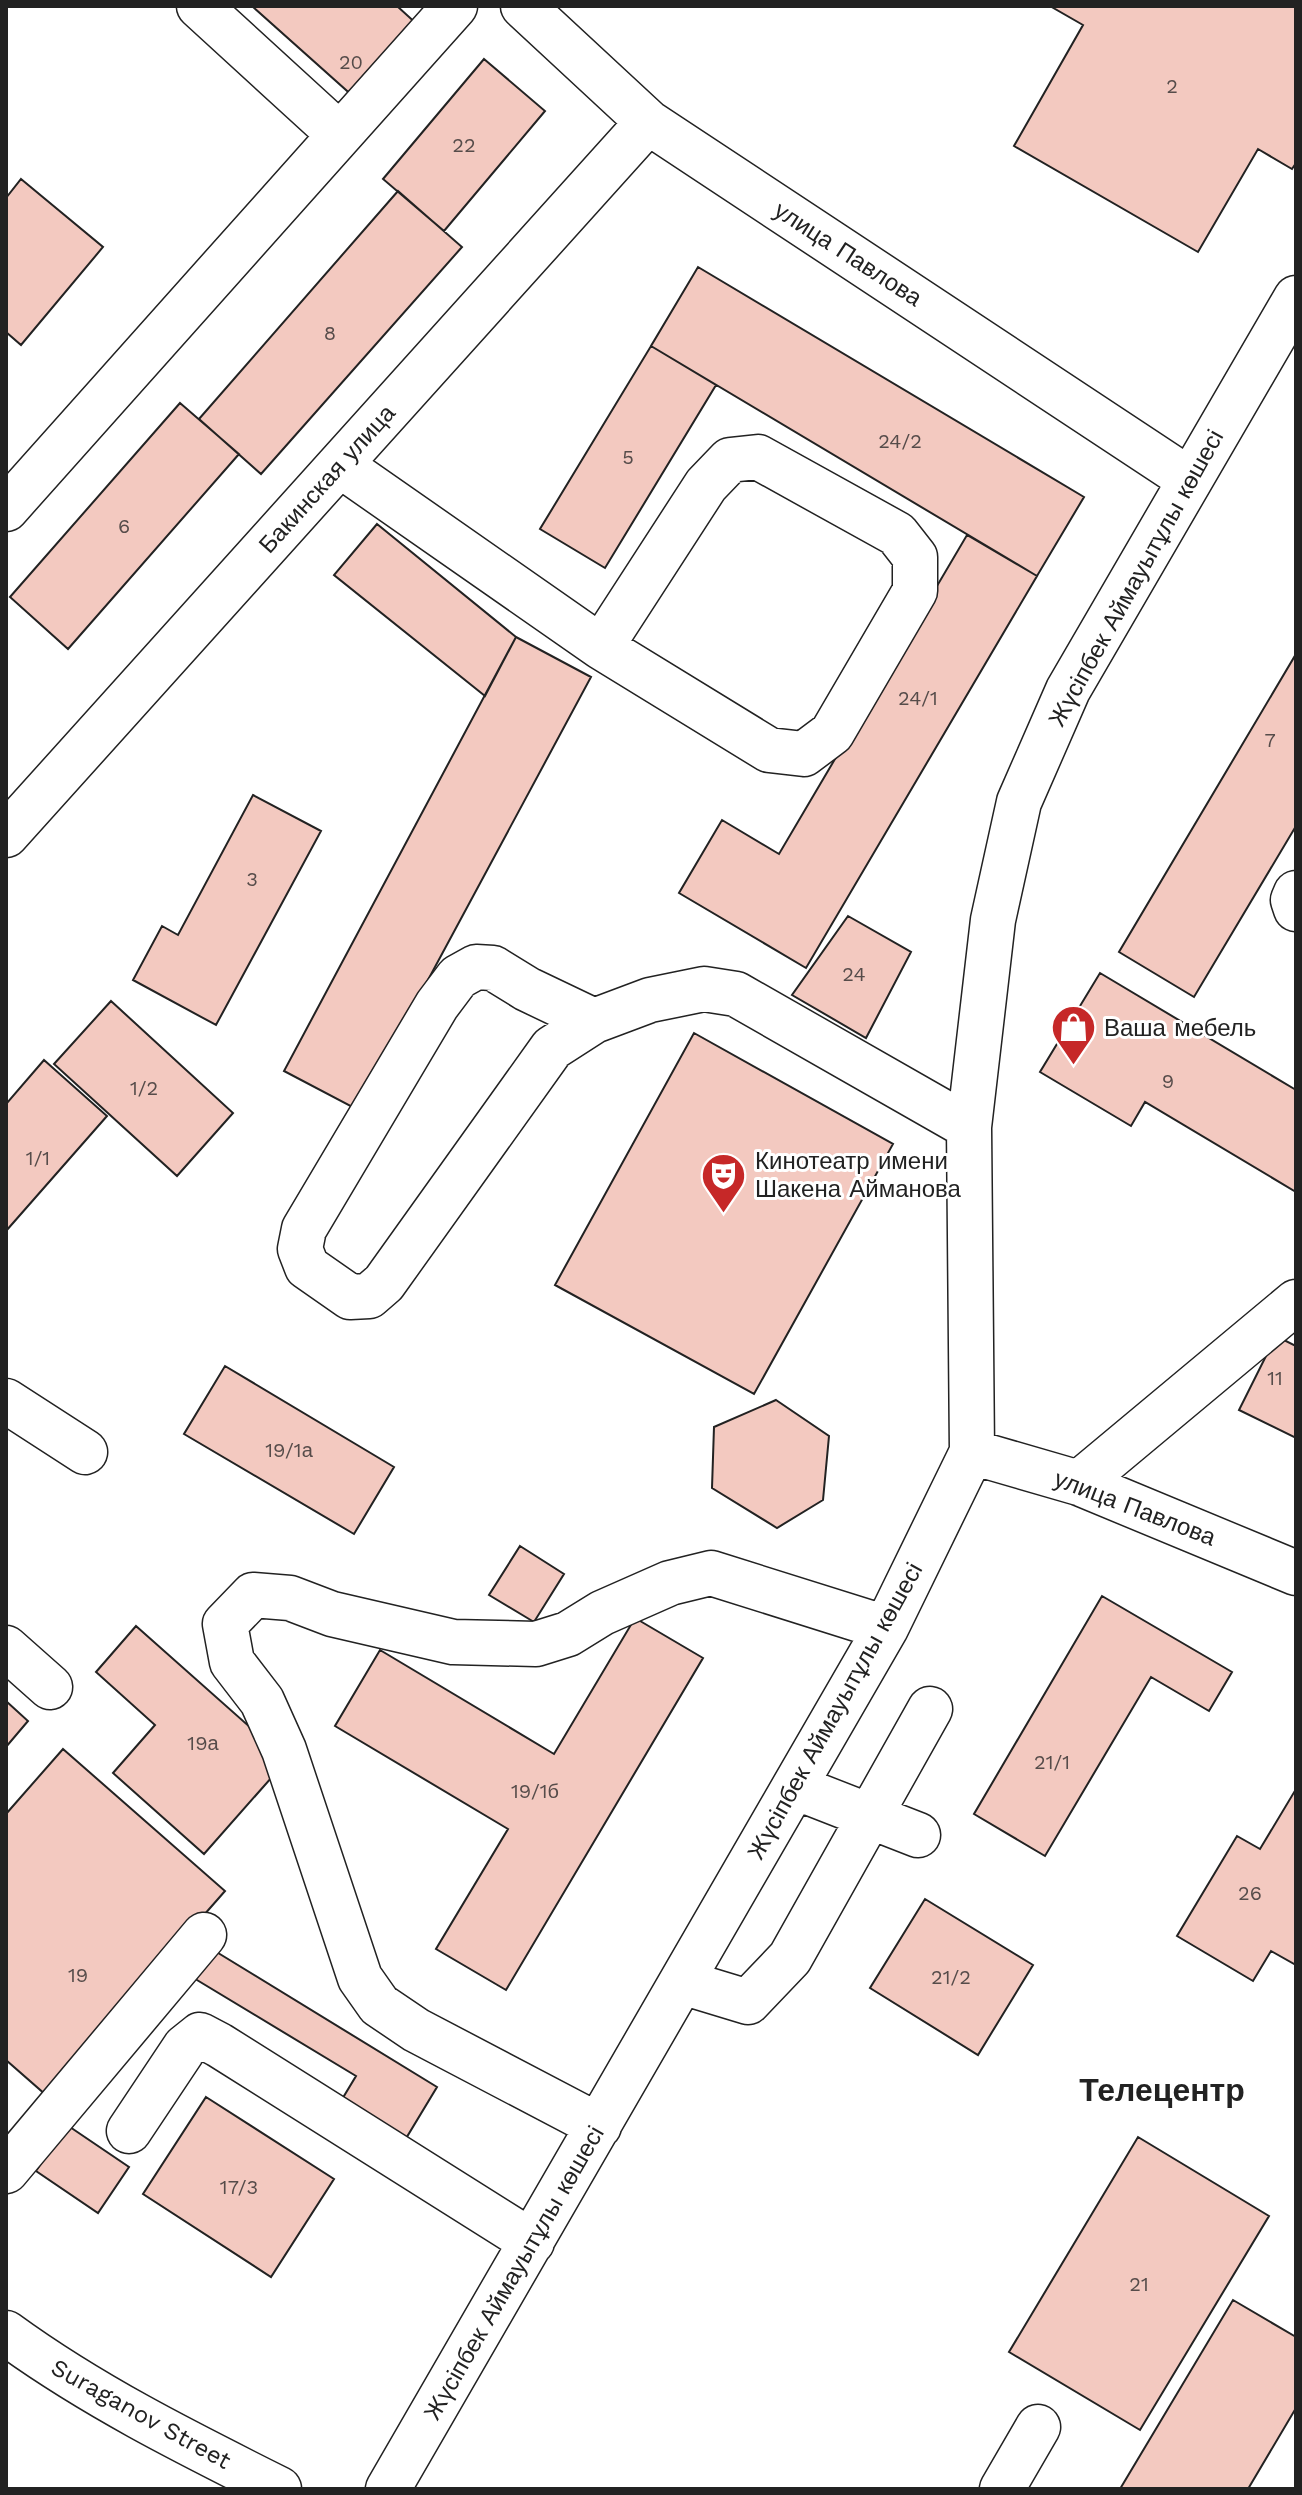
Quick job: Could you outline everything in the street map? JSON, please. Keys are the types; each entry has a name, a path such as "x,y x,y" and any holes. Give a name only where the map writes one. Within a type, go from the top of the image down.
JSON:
{"street":[{"path":"199,6 340,135"},
{"path":"6,509 455,6"},
{"name":"улица Павлова","path":"523,6 648,122 1190,480"},
{"name":"Бакинская улица","path":"6,835 648,122"},
{"name":"Жүсіпбек Аймауытұлы көшесі","path":"388,2489 886,1628 972,1452 969,1127 993,920 1019,802 1068,690 1296,298"},
{"path":"340,465 601,647 769,750 804,754 832,733 915,591 915,557 897,534 758,457 730,460 706,485 601,647"},
{"path":"1296,893 1293,900 1296,909"},
{"path":"594,1021 527,989 493,968 476,967 458,977 437,1005 304,1229 300,1249 307,1267 350,1297 369,1296 384,1283 552,1048 594,1021 650,1000 704,989 736,994 969,1127"},
{"path":"1079,1483 1296,1302"},
{"path":"6,1401 85,1452"},
{"name":"улица Павлова","path":"972,1452 1079,1483 1296,1573"},
{"path":"599,2126 416,2030 379,2005 360,1978 284,1750 262,1701 232,1662 225,1624 253,1595 290,1598 332,1614 453,1642 536,1644 568,1634 602,1613 670,1583 711,1573 886,1628"},
{"path":"6,1648 50,1687"},
{"path":"682,1982 748,2002 790,1958 930,1709"},
{"path":"795,1787 918,1835"},
{"path":"6,2171 204,1935"},
{"path":"129,2131 185,2047 200,2035 532,2242"},
{"name":"Suraganov Street","path":"6,2333 34,2354 156,2428 279,2489"},
{"path":"1002,2489 1038,2427"}],"building":[{"path":"252,6 397,6 419,26 355,98"},
{"path":"1050,6 1296,6 1296,163 1292,169 1258,149 1198,252 1014,146 1083,25"},
{"path":"484,59 545,111 444,231 383,179"},
{"path":"21,179 103,247 21,345 6,332 6,198"},
{"path":"398,191 462,247 261,474 199,419"},
{"path":"698,267 1084,497 1037,576 651,346"},
{"path":"651,346 716,385 605,568 540,529"},
{"path":"180,403 239,454 68,649 10,597"},
{"path":"377,524 516,637 485,696 334,575"},
{"path":"967,535 1037,576 806,968 679,893 722,820 779,854"},
{"path":"516,637 591,677 358,1110 284,1071"},
{"path":"1296,654 1296,826 1194,997 1119,952"},
{"path":"253,795 321,831 216,1025 133,980 162,926 178,935"},
{"path":"848,916 911,952 866,1038 792,995"},
{"path":"1100,973 1296,1090 1296,1192 1145,1102 1131,1126 1040,1072"},
{"path":"111,1001 233,1113 177,1176 54,1064"},
{"name":"Кинотеатр имени Шакена Айманова","path":"694,1033 893,1144 754,1394 555,1285"},
{"path":"44,1060 107,1116 6,1231 6,1104"},
{"path":"1276,1336 1296,1346 1296,1438 1239,1410"},
{"path":"225,1366 394,1467 354,1534 184,1434"},
{"path":"776,1400 829,1436 823,1500 777,1528 712,1488 714,1427"},
{"path":"520,1546 564,1574 534,1622 489,1595"},
{"path":"1102,1596 1232,1672 1209,1711 1151,1677 1045,1856 974,1814"},
{"path":"635,1618 703,1658 506,1990 436,1949 508,1829 335,1726 380,1650 554,1754"},
{"path":"136,1626 287,1760 204,1854 113,1773 155,1725 96,1672"},
{"path":"6,1701 28,1721 6,1747"},
{"path":"63,1749 225,1891 46,2095 6,2060 6,1814"},
{"path":"1296,1789 1296,1965 1271,1951 1253,1981 1177,1936 1237,1836 1260,1849"},
{"path":"925,1899 1033,1965 978,2055 870,1988"},
{"path":"210,1948 437,2087 405,2140 341,2101 356,2076 192,1977"},
{"path":"206,2097 334,2179 271,2277 143,2194"},
{"path":"67,2125 129,2167 98,2213 36,2171"},
{"path":"1138,2137 1269,2216 1140,2430 1009,2352"},
{"path":"1233,2300 1296,2337 1296,2408 1248,2489 1120,2489"}],"place":[{"name":"Ваша мебель","path":"1073,1067"},
{"name":"Кинотеатр имени Шакена Айманова","path":"724,1214"}],"district":[{"name":"Телецентр","path":"1162,2090"}]}
